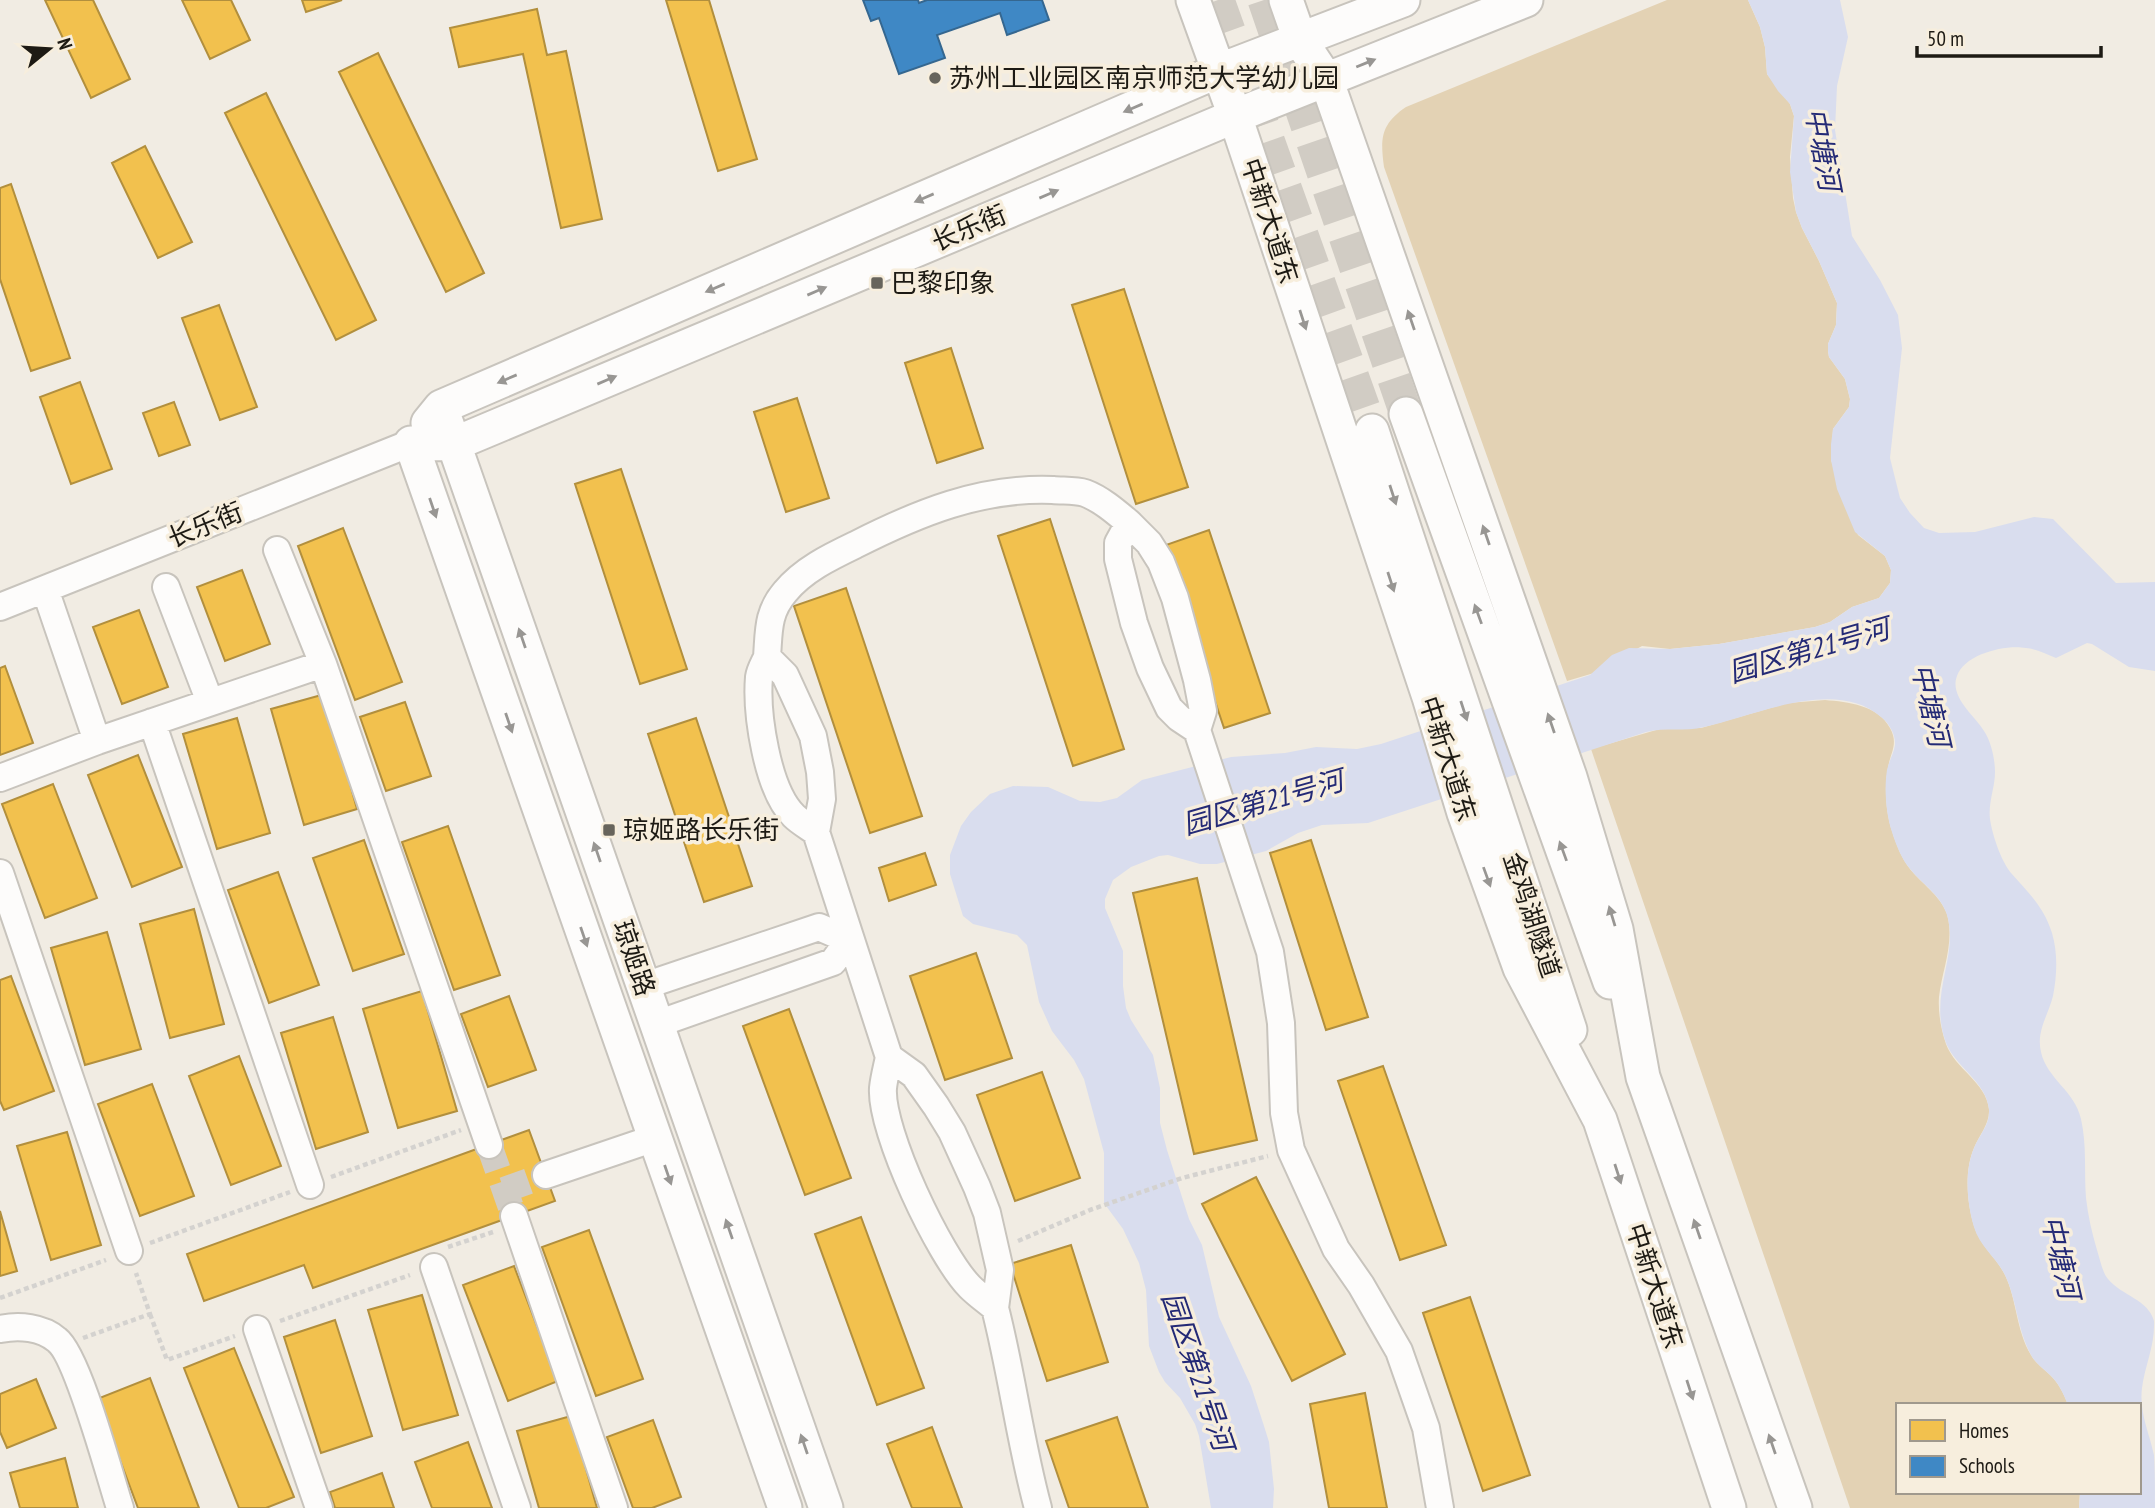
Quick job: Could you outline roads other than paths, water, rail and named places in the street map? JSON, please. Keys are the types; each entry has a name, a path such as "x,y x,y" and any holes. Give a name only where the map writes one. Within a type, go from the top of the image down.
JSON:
{"main road":[{"name":"中新大道东","path":"1193,0 1235,116 1429,698 1464,813 1520,968 1600,1120 1729,1508"},
{"path":"1207,0 1218,71"},
{"path":"1286,0 1300,40 1326,79 1570,777 1616,929 1643,1077 1795,1508"},
{"name":"长乐街","path":"411,443 441,407 1218,71 1403,0"},
{"name":"长乐街","path":"411,443 454,444 1235,116 1526,0"},
{"name":"琼姬路","path":"441,407 826,1508"},
{"name":"金鸡湖隧道","path":"1406,414 1643,1077"},
{"name":"金鸡湖隧道","path":"1371,430 1600,1120"},
{"name":"琼姬路","path":"411,443 785,1508"}],"street":[{"name":"长乐街","path":"0,607 411,443"},
{"path":"816,832 793,815 781,797 762,735 759,674 767,657 768,625 773,611 791,586 827,558 876,533 950,503 995,492 1019,490 1084,493 1111,508 1149,543 1161,562 1175,598 1203,711 1201,741 1270,952 1281,1023 1284,1113 1291,1150 1336,1248 1399,1351 1426,1428 1440,1508"},
{"path":"1129,523 1118,543 1118,559 1134,623 1150,668 1169,708 1201,741"},
{"path":"277,550 323,664 485,1134"},
{"path":"166,587 210,702"},
{"path":"45,589 97,741"},
{"path":"767,657 785,675 813,736 822,799 816,832 849,940 890,1057 883,1090 888,1119 921,1210 969,1286 995,1308"},
{"path":"0,778 97,741 323,664"},
{"path":"152,722 310,1185"},
{"path":"0,873 129,1251"},
{"path":"644,986 819,927 849,940"},
{"path":"657,1024 833,962 849,940"},
{"path":"890,1057 914,1075 952,1132 987,1213 1000,1270 995,1308 1038,1508"},
{"path":"545,1175 655,1138"},
{"path":"515,1220 614,1508"},
{"path":"434,1266 517,1508"},
{"path":"0,1329 37,1329 57,1339 63,1346 75,1368 120,1508"},
{"path":"257,1329 319,1508"}],"water":[{"path":"1748,0 1840,0 1848,37 1837,86 1835,130 1852,236 1898,315 1902,348 1890,458 1900,498 1910,513 1924,528 1939,533 1975,532 2034,517 2053,519 2116,583 2155,582 2155,671 2129,667 2087,643 2056,658 2018,647 1997,649 1977,656 1961,668 1955,684 1960,699 1984,731 1992,750 1995,772 1990,813 1997,847 2007,868 2040,908 2054,941 2054,988 2041,1030 2041,1052 2049,1070 2078,1109 2081,1119 2087,1205 2101,1265 2108,1279 2146,1308 2154,1321 2141,1397 2154,1455 2155,1508 2079,1508 2080,1494 2141,1494 2141,1403 2067,1403 2058,1385 2031,1355 2026,1345 2005,1275 1980,1240 1972,1218 1968,1198 1969,1167 1974,1148 1988,1120 1989,1110 1982,1090 1949,1049 1941,1023 1940,1006 1950,945 1947,915 1936,896 1905,862 1890,825 1886,785 1887,770 1895,745 1893,733 1884,720 1862,705 1841,700 1818,700 1770,708 1697,728 1646,732 1368,823 1322,825 1298,833 1266,851 1217,864 1200,864 1168,855 1159,856 1131,867 1113,880 1105,899 1105,908 1123,951 1126,1008 1153,1055 1160,1088 1160,1123 1167,1150 1189,1219 1202,1245 1219,1317 1251,1386 1269,1442 1274,1489 1273,1508 1211,1508 1195,1424 1180,1398 1159,1372 1149,1346 1146,1290 1139,1263 1123,1229 1104,1203 1104,1153 1084,1079 1074,1060 1052,1031 1039,1002 1027,945 1017,935 973,924 963,916 950,874 950,855 961,826 971,812 990,794 1013,786 1048,787 1080,801 1100,802 1117,798 1142,780 1231,757 1285,753 1316,747 1357,749 1381,744 1590,675 1612,655 1629,648 1670,649 1719,644 1815,627 1830,622 1852,607 1879,598 1890,583 1891,570 1885,556 1855,532 1837,489 1831,460 1833,429 1849,407 1850,399 1845,379 1829,357 1828,351 1836,325 1837,303 1796,212 1790,172 1794,116 1790,104 1767,74 1760,27"}],"tunnel":[{"path":"1218,0 1372,431"},
{"path":"1264,0 1406,414"},
{"path":"489,1145 514,1216"},
{"path":"504,1190 546,1175"}],"place":[{"name":"苏州工业园区南京师范大学幼儿园","path":"935,78"},
{"name":"巴黎印象","path":"877,283"},
{"name":"琼姬路长乐街","path":"609,830"}],"water label":[{"name":"中塘河","path":"1823,149"},
{"name":"园区第21号河","path":"1809,650"},
{"name":"中塘河","path":"1931,705"},
{"name":"园区第21号河","path":"1263,802"},
{"name":"中塘河","path":"2061,1257"},
{"name":"园区第21号河","path":"1198,1371"}]}
